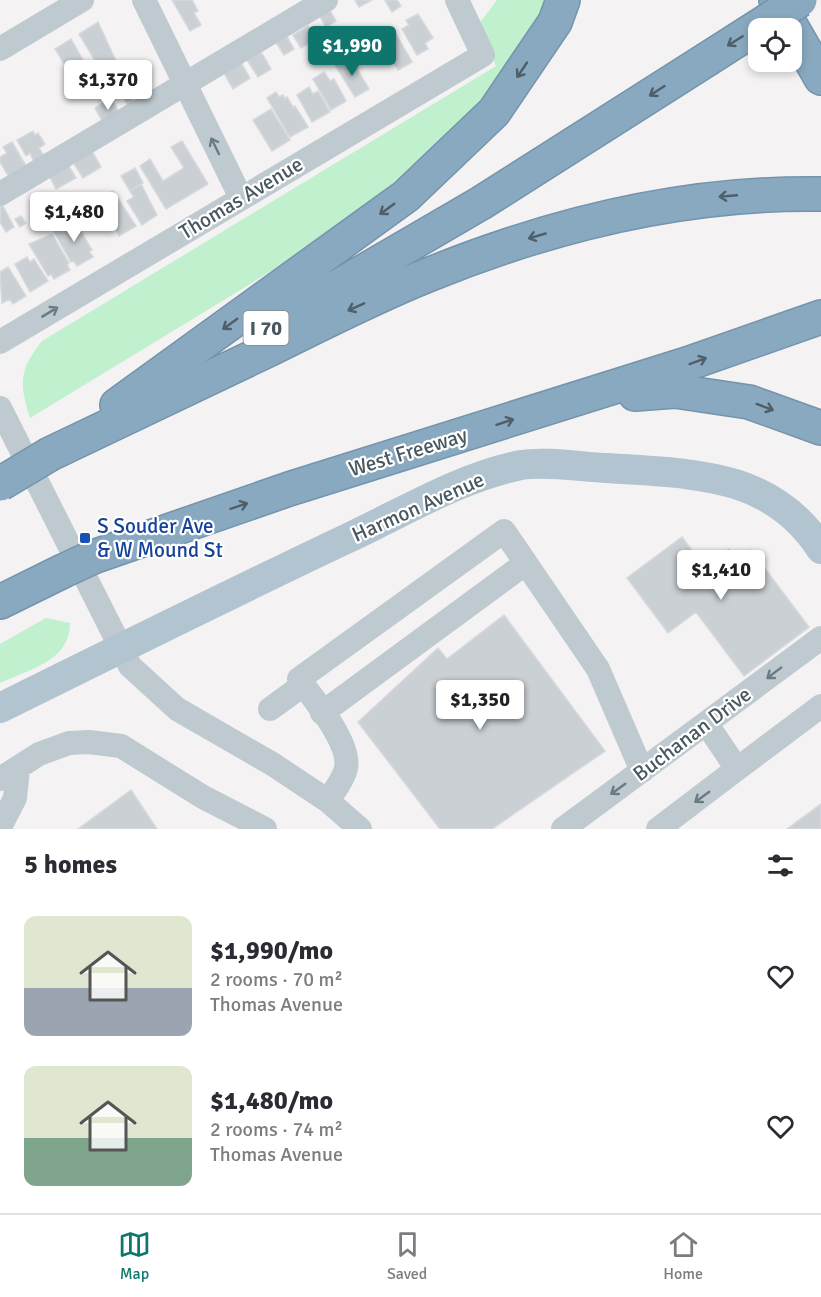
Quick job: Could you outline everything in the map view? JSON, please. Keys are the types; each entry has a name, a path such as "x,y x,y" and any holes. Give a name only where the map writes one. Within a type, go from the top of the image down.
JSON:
{"highway":[{"path":"50,454 406,196 494,112 555,22 563,0"},
{"path":"776,0 821,78"},
{"name":"I 70","path":"0,484 481,203 800,0"},
{"path":"50,454 332,317 428,274 522,241 594,220 666,205 726,196 821,194"},
{"name":"West Freeway","path":"0,602 93,558 289,489 582,398 821,317"},
{"path":"582,398 675,391 749,402 821,428"}],"main road":[{"name":"Harmon Avenue","path":"0,708 467,482 523,465 682,474 723,479 754,490 781,506 802,522 821,549"}],"street":[{"path":"0,49 82,0"},
{"path":"144,0 241,198"},
{"path":"0,194 326,0"},
{"name":"Thomas Avenue","path":"0,342 483,55 457,0"},
{"path":"0,408 130,666 177,709 274,765 328,801 360,829"},
{"path":"328,801 346,770 347,755 299,680 504,531 598,669 642,771"},
{"path":"322,713 526,563"},
{"name":"Buchanan Drive","path":"563,829 821,638"},
{"path":"270,709 303,686"},
{"path":"658,829 821,706"},
{"path":"706,723 737,769"},
{"path":"0,827 15,798 9,774 39,754 69,743 89,742 121,746 203,797 265,829"}],"green space":[{"path":"497,0 548,0 521,53 473,115 417,165 301,253 30,418 24,395 23,377 29,360 42,341 496,66 478,25"},
{"path":"46,618 70,623 68,636 63,646 46,662 0,683 0,644"}],"building":[{"path":"172,0 192,0 198,11 194,13 201,25 190,31"},
{"path":"355,0 372,0 359,7"},
{"path":"385,0 397,0 401,6 392,12"},
{"path":"328,7 336,21 326,27 318,13"},
{"path":"418,14 433,38 425,43 428,49 417,55 402,29 409,25 406,20"},
{"path":"98,22 116,61 103,74 79,34"},
{"path":"308,26 316,39 301,48 293,35"},
{"path":"392,27 412,62 398,70 377,36"},
{"path":"286,35 294,49 284,55 275,41"},
{"path":"71,39 88,69 76,76 71,68 68,70 55,49"},
{"path":"261,52 271,69 258,77 247,60"},
{"path":"350,57 369,89 355,97 335,65"},
{"path":"240,61 250,78 233,89 223,71"},
{"path":"90,68 96,79 84,86 78,75"},
{"path":"324,72 330,81 334,79 346,101 331,110 313,79"},
{"path":"309,87 313,94 318,91 330,112 312,122 297,95"},
{"path":"128,92 133,101 127,104 122,95"},
{"path":"276,92 279,97 283,95 285,99 287,97 308,127 290,137 267,98"},
{"path":"111,98 120,114 104,124 95,108"},
{"path":"271,109 290,140 272,151 253,120"},
{"path":"33,131 35,135 38,133 45,144 39,148 44,156 34,162 30,153 26,156 17,140"},
{"path":"182,141 208,184 166,209 140,166 150,159 163,181 184,168 171,147"},
{"path":"12,142 26,166 9,177 0,162 0,157 7,153 3,147"},
{"path":"92,151 101,167 83,178 73,162"},
{"path":"68,165 76,178 56,189 49,175"},
{"path":"135,168 143,183 130,191 121,176"},
{"path":"141,184 157,215 142,225 127,201 134,197 130,191"},
{"path":"113,191 136,226 119,236 100,199"},
{"path":"1,202 14,227 6,232 0,222"},
{"path":"21,216 26,223 20,227 15,219"},
{"path":"75,221 92,250 89,251 93,257 77,266 74,261 71,262 53,230"},
{"path":"52,234 69,263 67,265 70,270 54,279 51,274 48,276 29,244"},
{"path":"27,257 30,262 34,259 48,281 30,292 15,264"},
{"path":"8,267 26,296 13,304 10,299 2,303 0,272"},
{"path":"682,537 704,567 729,549 738,561 751,550 809,627 744,676 696,612 668,633 627,578"},
{"path":"504,615 605,751 492,829 440,829 358,722 438,648 447,659"},
{"path":"131,790 157,829 78,829"},
{"path":"821,804 821,829 787,829"}],"place":[{"name":"S Souder Ave & W Mound St","path":"85,538"}]}
